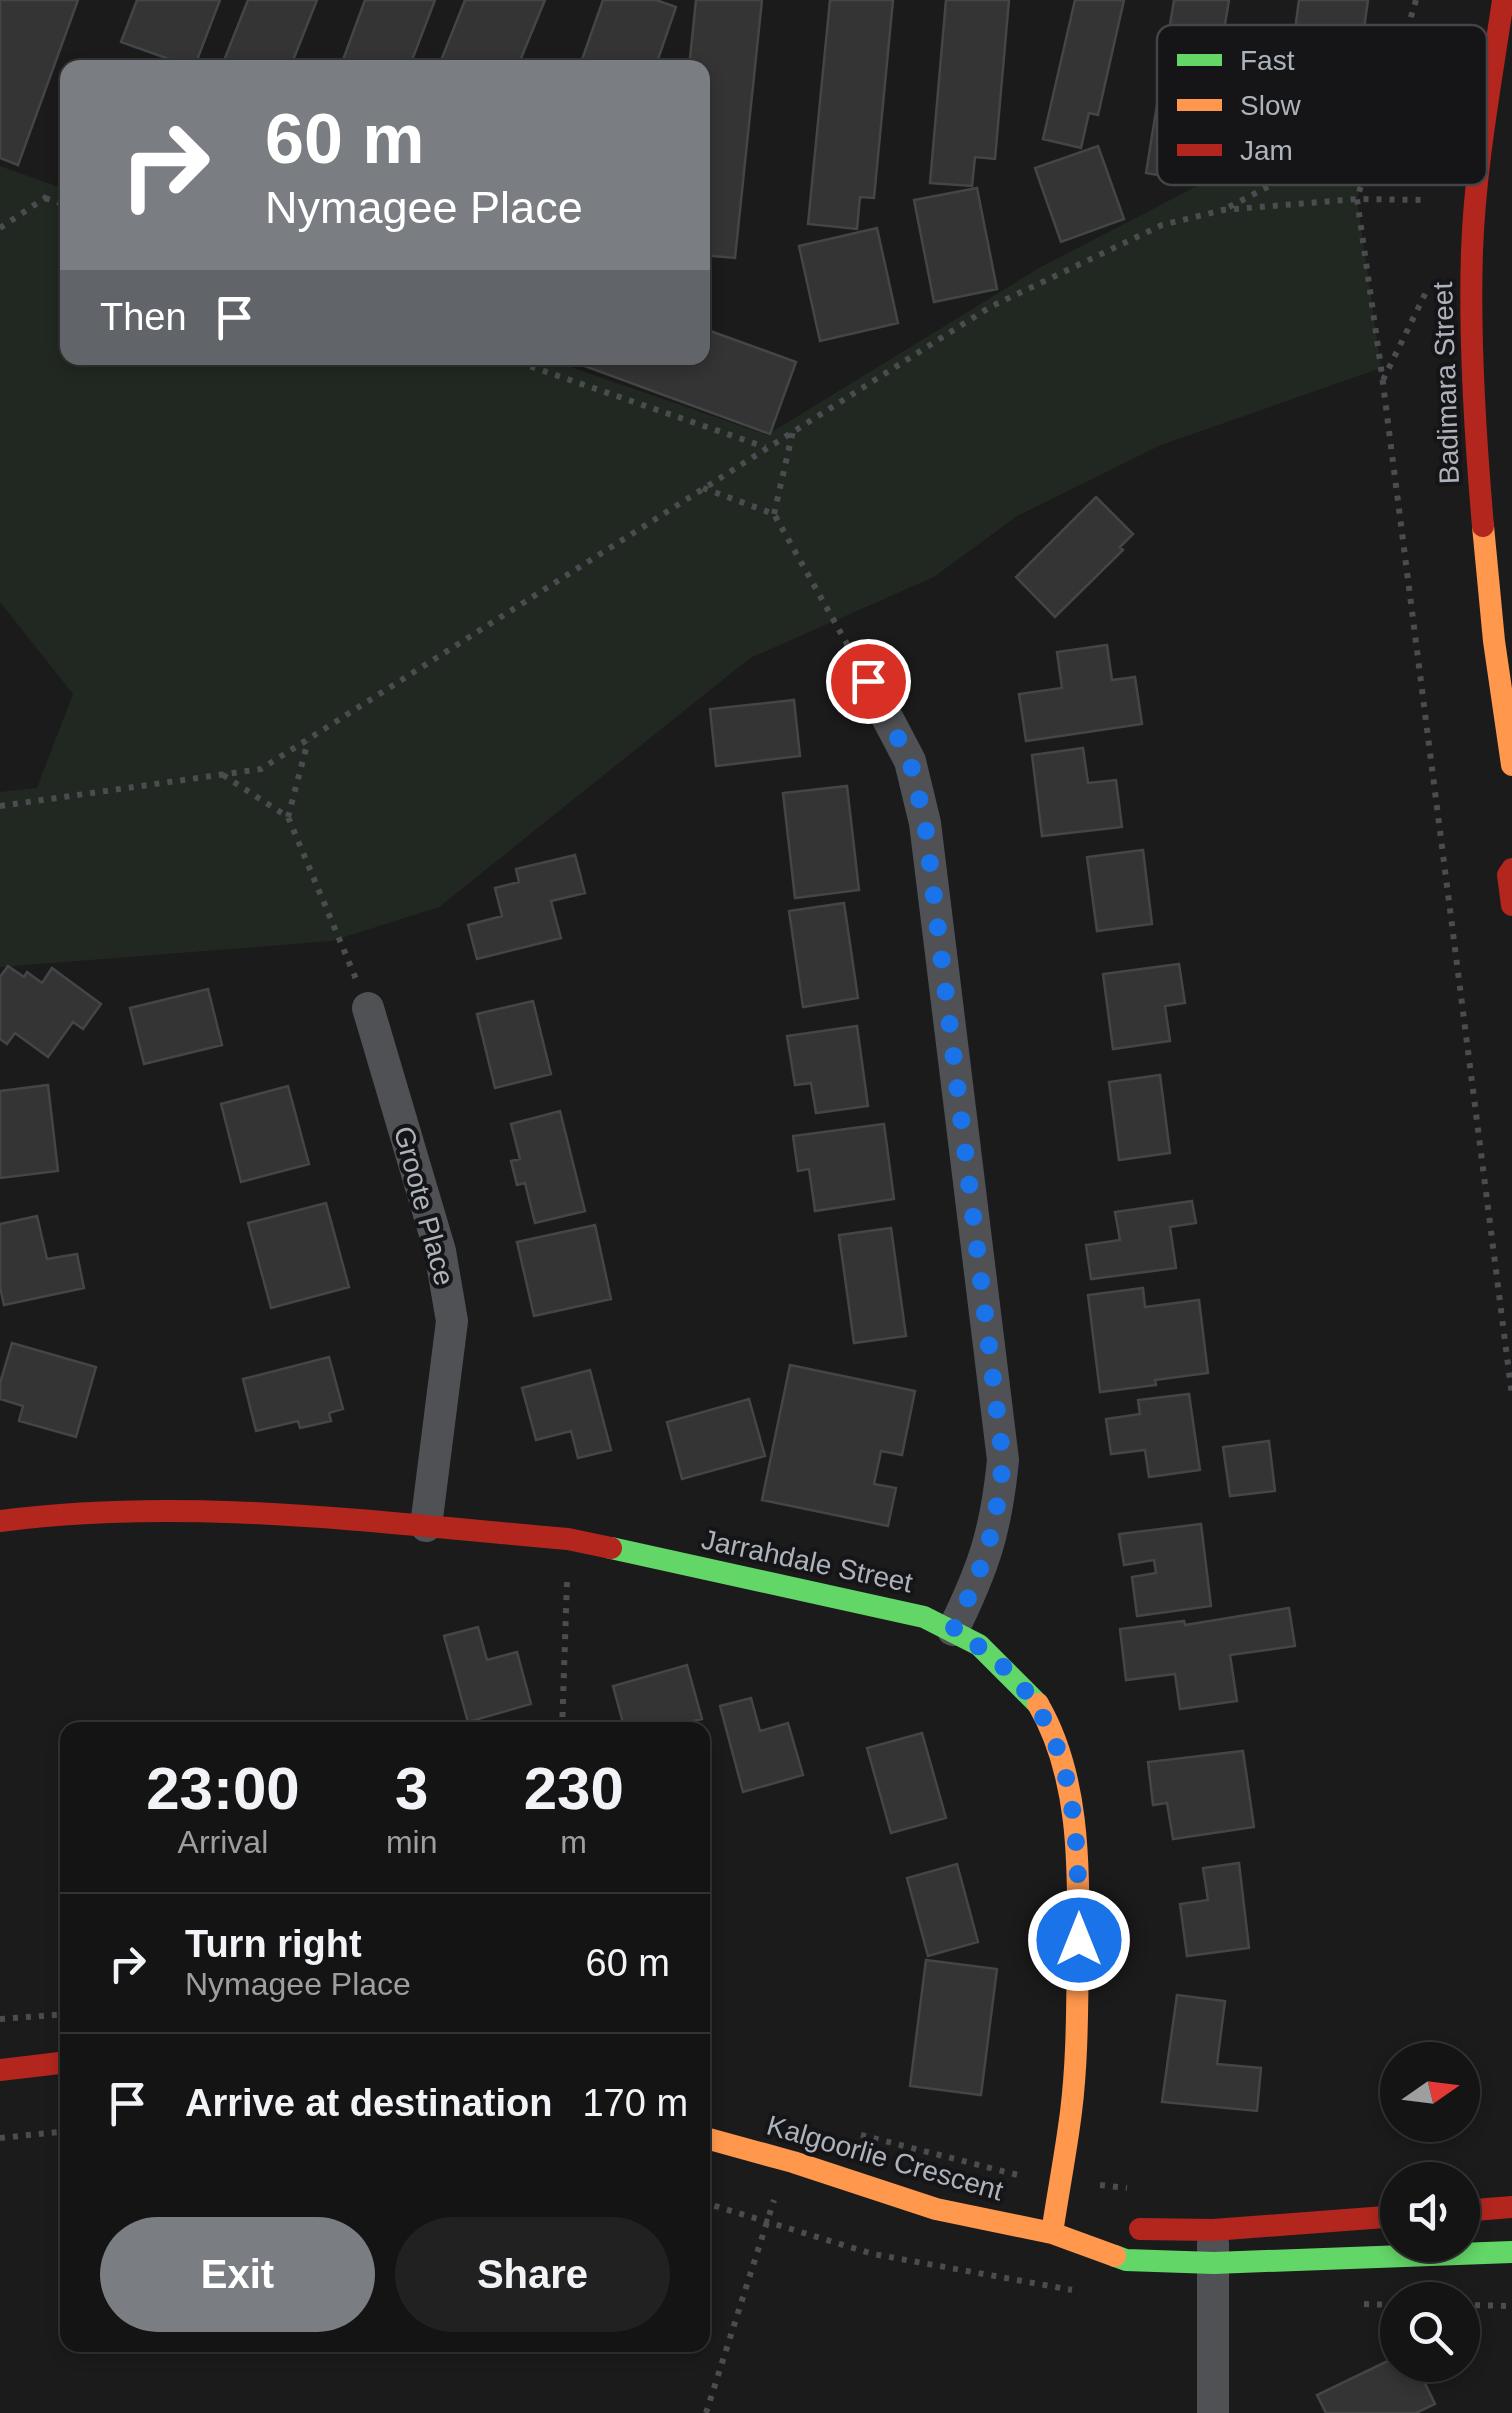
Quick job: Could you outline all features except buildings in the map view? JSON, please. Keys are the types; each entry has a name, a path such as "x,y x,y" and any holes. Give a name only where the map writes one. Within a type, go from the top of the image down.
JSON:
{"street":[{"name":"Badimara Street","path":"1487,107 1503,0"},
{"name":"Badimara Street","path":"1477,185 1472,251 1475,440 1494,641 1512,765"},
{"path":"868,681 910,761 925,823 1003,1460 994,1528 982,1570 953,1630"},
{"path":"1512,869 1508,875 1512,905"},
{"name":"Groote Place","path":"368,1008 440,1251 452,1321 426,1526"},
{"name":"Jarrahdale Street","path":"0,1521 68,1512 244,1510 568,1539 924,1618 979,1645 1034,1699 1049,1723 1063,1763 1071,1808 1078,1878 1078,2036 1052,2232"},
{"path":"0,2070 60,2063"},
{"name":"Kalgoorlie Crescent","path":"710,2139 936,2209 1052,2232 1126,2260 1214,2264 1512,2252"},
{"path":"1480,2210 1512,2207"},
{"name":"Kalgoorlie Crescent","path":"1052,2232 1130,2228 1213,2230 1380,2217"},
{"path":"1213,2230 1213,2413"}],"path":[{"path":"1409,25 1416,0"},
{"path":"1223,210 1271,185"},
{"path":"1362,185 1357,200 1512,1396"},
{"path":"0,228 45,198 51,189"},
{"path":"45,198 60,203"},
{"path":"0,806 261,769 990,307 1162,226 1223,210 1357,200 1426,200"},
{"path":"1383,382 1430,283"},
{"path":"526,365 765,447"},
{"path":"774,514 793,430"},
{"path":"702,488 774,514 868,681"},
{"path":"288,817 309,738"},
{"path":"222,774 288,817 368,1008"},
{"path":"562,1722 568,1539"},
{"path":"0,2020 60,2015"},
{"path":"0,2138 60,2132"},
{"path":"710,2204 873,2254 1084,2292"},
{"path":"706,2413 767,2221"},
{"path":"1480,2306 1512,2306"}],"shaded area":[{"path":"0,166 60,187 60,365 565,365 767,435 1039,268 1199,185 1361,185 1357,199 1381,368 1161,445 1017,516 934,577 750,658 439,907 332,941 0,967 0,792 37,788 73,694 0,602"}],"traffic: fast":[{"path":"611,1548 924,1617 979,1645 1038,1704"},
{"path":"1115,2256 1126,2260 1214,2263 1512,2252"}],"traffic: slow":[{"path":"1483,526 1512,765"},
{"path":"1038,1704 1052,1731 1069,1789 1078,1882 1075,2070 1052,2233"},
{"path":"710,2139 936,2209 1052,2233 1115,2256"}],"traffic: jam":[{"path":"1487,109 1503,0"},
{"path":"1477,185 1471,320 1483,526"},
{"path":"1512,869 1508,875 1512,905"},
{"path":"0,1521 71,1514 213,1511 568,1539 611,1548"},
{"path":"0,2070 60,2063"},
{"path":"1480,2210 1512,2207"},
{"path":"1140,2229 1213,2230 1380,2217"}],"route":[{"path":"868,681 910,761 925,823 1003,1460 994,1528 982,1570 953,1630 996,1659 1034,1699 1049,1723 1063,1763 1071,1808 1079,1940"}]}
